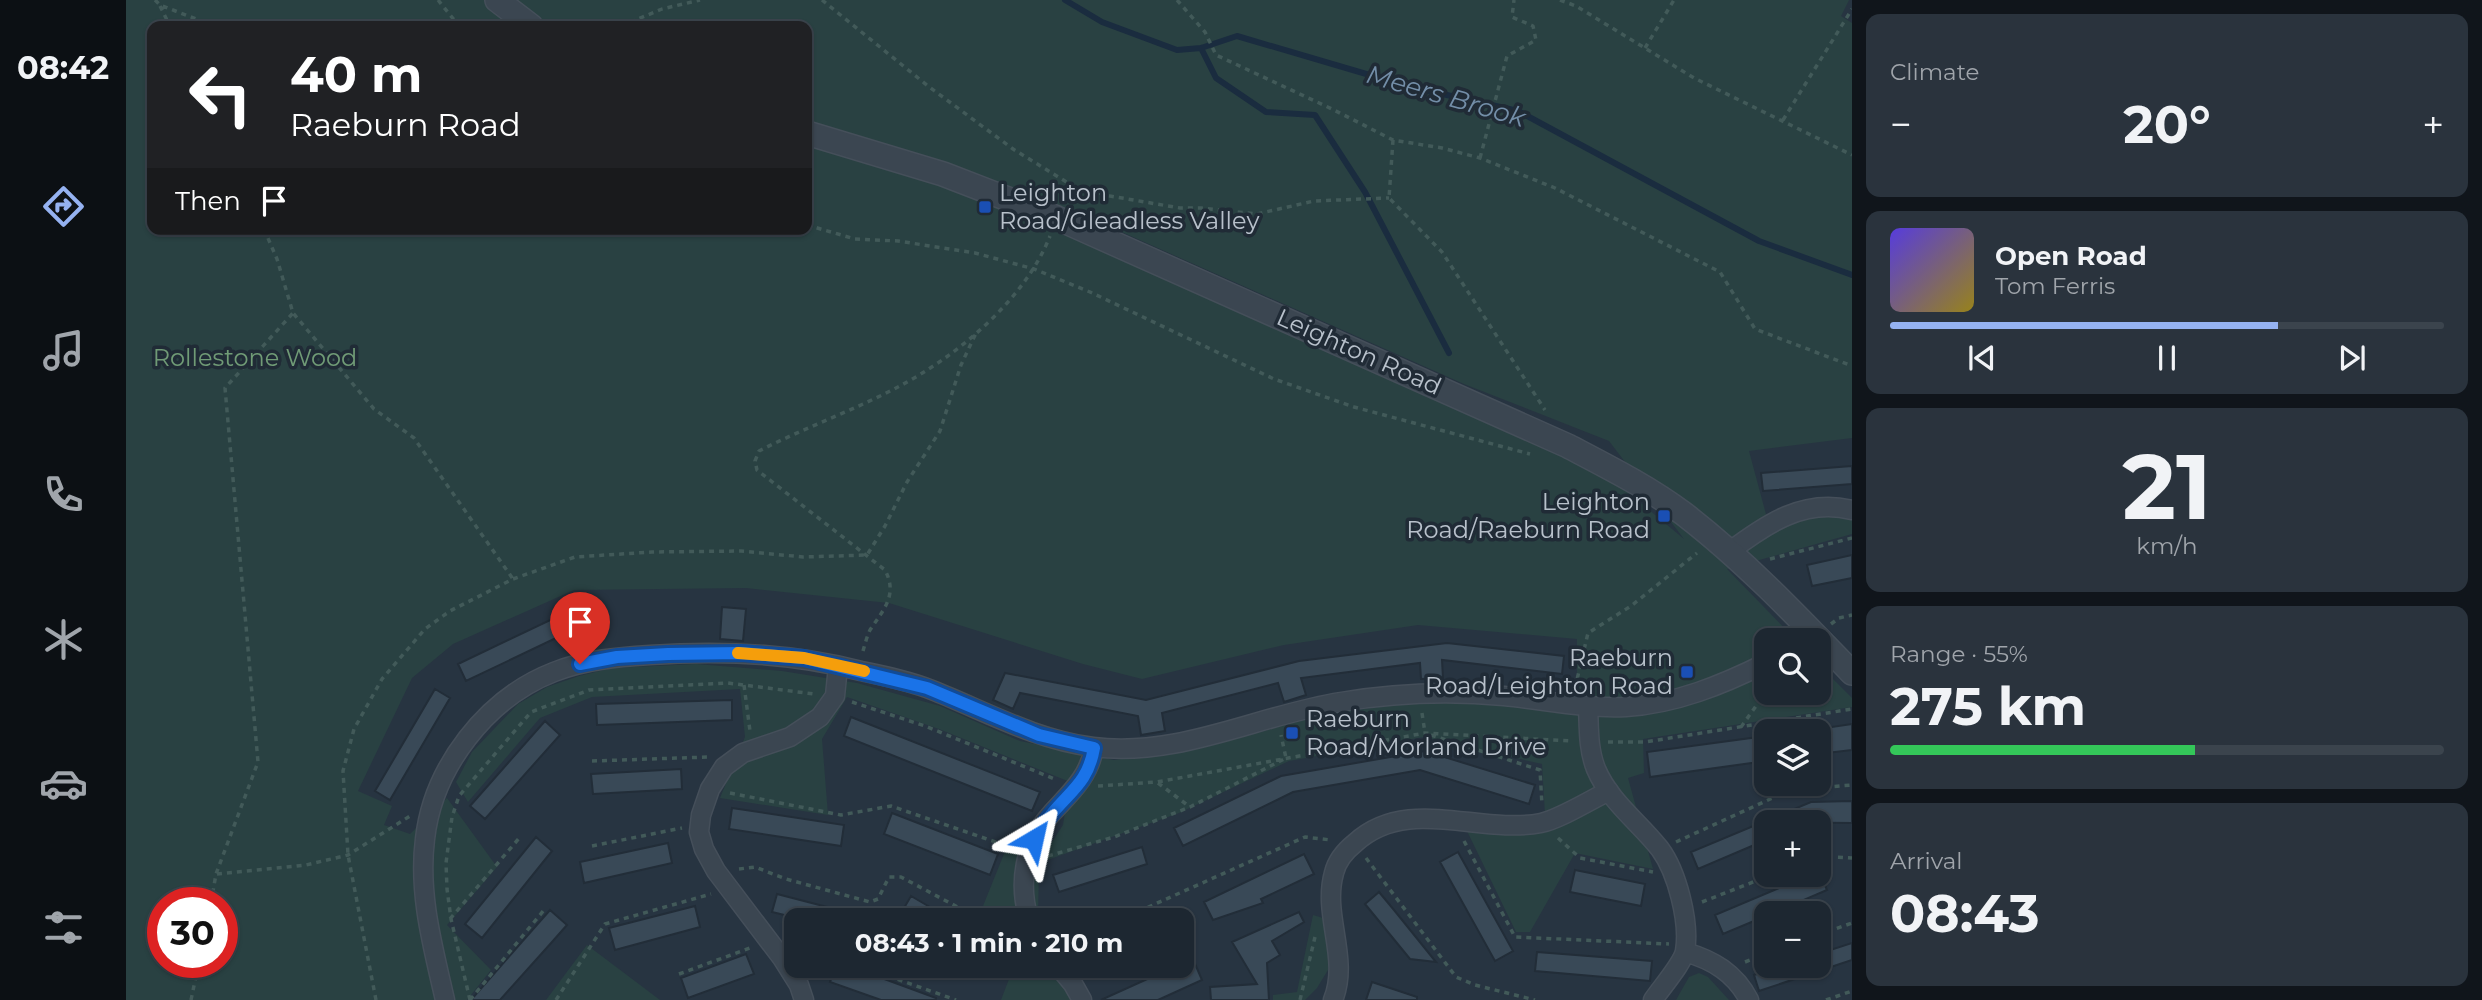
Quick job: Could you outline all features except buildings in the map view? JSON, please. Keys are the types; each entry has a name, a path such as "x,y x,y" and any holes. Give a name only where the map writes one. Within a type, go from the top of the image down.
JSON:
{"street":[{"path":"497,0 524,21"},
{"name":"Leighton Road","path":"812,135 943,174 1057,218 1348,346 1579,452 1633,480 1682,513 1730,553 1801,628"},
{"path":"1730,553 1758,530 1789,513 1826,506 1852,510"},
{"path":"446,1000 425,899 425,837 431,806 447,770 469,736 492,710 551,672 580,664 617,657 668,654 741,653 804,658 927,688 1039,735 1094,748 1147,748 1186,743 1276,717 1341,702 1419,693 1504,696 1580,705 1626,707 1667,701 1706,689 1754,668"},
{"name":"Leighton Road","path":"1831,656 1852,673"},
{"path":"804,1000 799,985 769,940 716,871 704,849 701,815 710,789 724,767 743,753 790,737 820,717 835,696 838,666"},
{"path":"1580,705 1596,770 1609,791 1660,849 1676,876 1684,909 1685,948 1653,1000"},
{"path":"1026,908 1022,891 1027,858 1034,839 1049,816 1077,788 1092,763 1094,748"},
{"path":"1333,1000 1338,988 1339,955 1331,897 1334,873 1342,855 1355,843 1382,824 1401,819 1514,825 1543,822 1609,791"},
{"path":"1685,948 1725,969 1749,1000"},
{"path":"1068,978 1082,1000"}],"path":[{"path":"155,0 168,21"},
{"path":"438,0 455,21"},
{"path":"633,21 663,9 700,0"},
{"path":"822,0 928,86 1013,149 1073,186 1110,196 1180,208 1257,214 1314,201 1389,198 1442,252 1546,411"},
{"path":"1177,0 1205,32 1216,55 1332,108 1393,140 1480,158 1555,188 1720,272 1755,329 1852,366"},
{"path":"1480,158 1507,56 1536,40 1533,26 1512,17 1514,0"},
{"path":"1560,0 1576,6 1694,78 1852,155"},
{"path":"1644,48 1674,0"},
{"path":"160,5 201,21"},
{"path":"1783,120 1852,9"},
{"path":"1389,198 1393,140"},
{"path":"812,226 855,239 898,240 975,253 1034,269 1090,292 1274,379 1354,407 1534,456"},
{"path":"267,235 277,259 293,313 374,409 414,438 513,579"},
{"path":"857,670 869,632 881,616 889,596 891,582 885,570 757,470 755,461 759,451 897,388 946,357 995,317 1034,269"},
{"path":"214,887 216,874 258,762 225,388 293,313"},
{"path":"867,555 907,482 940,432 961,365 977,331"},
{"path":"1580,705 1577,675 1588,633 1631,606 1693,555 1852,538"},
{"path":"470,1000 451,919 446,863 452,817 459,796 531,712 589,690 728,682 835,696 925,726 1077,788 1157,782 1424,733 1589,742 1645,742 1852,709"},
{"path":"744,685 752,750"},
{"path":"1741,727 1757,705"},
{"path":"1424,733 1540,770 1543,822 1580,858 1676,876"},
{"path":"592,761 715,756 724,767"},
{"path":"710,789 841,815 891,806 1027,858 1114,837 1190,807 1286,758"},
{"path":"1157,782 1190,807"},
{"path":"1660,849 1790,790 1852,785"},
{"path":"216,874 306,865 348,855 404,819 431,806"},
{"path":"1453,821 1516,937 1685,948"},
{"path":"592,846 700,825"},
{"path":"451,919 521,836"},
{"path":"1146,908 1305,836 1355,843 1456,977 1475,985 1535,1000"},
{"path":"1831,857 1852,858"},
{"path":"716,871 755,867 786,879 870,902 878,899 889,877 901,877 959,908"},
{"path":"1684,909 1754,882"},
{"path":"556,1000 605,924 730,889"},
{"path":"425,899 451,919"},
{"path":"470,1000 544,910"},
{"path":"1831,930 1852,923"},
{"path":"1300,1000 1317,927"},
{"path":"680,974 769,940"},
{"path":"191,1000 196,978"},
{"path":"894,978 957,1000"},
{"path":"1826,1000 1852,991"}],"green space":[{"name":"Rollestone Wood","path":"126,0 1849,0 1841,16 1852,23 1852,438 1749,451 1767,518 1827,513 1852,520 1852,534 1727,569 1784,628 1754,628 1754,705 1831,705 1831,677 1852,698 1852,707 1774,719 1754,719 1754,722 1643,739 1644,773 1628,778 1653,869 1575,853 1530,932 1516,932 1467,831 1546,832 1542,764 1424,737 1289,761 1179,813 1039,863 1038,908 982,908 1010,839 1046,851 1063,825 1070,782 939,729 847,697 822,739 828,815 720,798 745,737 740,689 592,697 540,718 468,802 456,782 472,752 518,704 547,687 612,668 696,664 782,671 857,683 940,706 1020,741 1114,760 1202,748 1326,714 1425,701 1577,705 1577,639 1418,625 1284,645 1142,679 1083,664 889,603 746,588 574,590 453,644 412,678 358,791 392,806 384,825 410,834 447,798 497,867 447,925 491,970 467,1000 126,1000","holes":["1106,225 1464,384 1609,441 1684,539 1612,479 1086,242"]},
{"path":"1313,915 1330,920 1331,965 1317,988 1305,1000 1273,1000 1273,995 1297,992"},
{"path":"587,945 660,1000 546,1000"},
{"path":"1699,973 1708,977 1729,1000 1676,1000 1689,977"},
{"path":"1009,978 1063,978 1079,1000 1001,1000"}],"waterway":[{"name":"Meers Brook","path":"1065,0 1102,22 1177,50 1201,48 1237,36 1407,86 1518,111 1759,241 1852,275"},
{"path":"1201,48 1216,78 1266,112 1315,115 1365,192 1449,353"}],"slow traffic":[{"path":"738,653 804,658 864,671"}],"place":[{"name":"Leighton Road/Gleadless Valley","path":"985,207"},
{"name":"Leighton Road/Raeburn Road","path":"1664,516"},
{"name":"Raeburn Road/Leighton Road","path":"1687,672"},
{"name":"Raeburn Road/Morland Drive","path":"1292,733"}],"route":[{"path":"580,664 617,657 668,654 741,653 804,658 927,688 1039,735 1094,748 1092,763 1077,788 1049,816 1034,839"}]}
